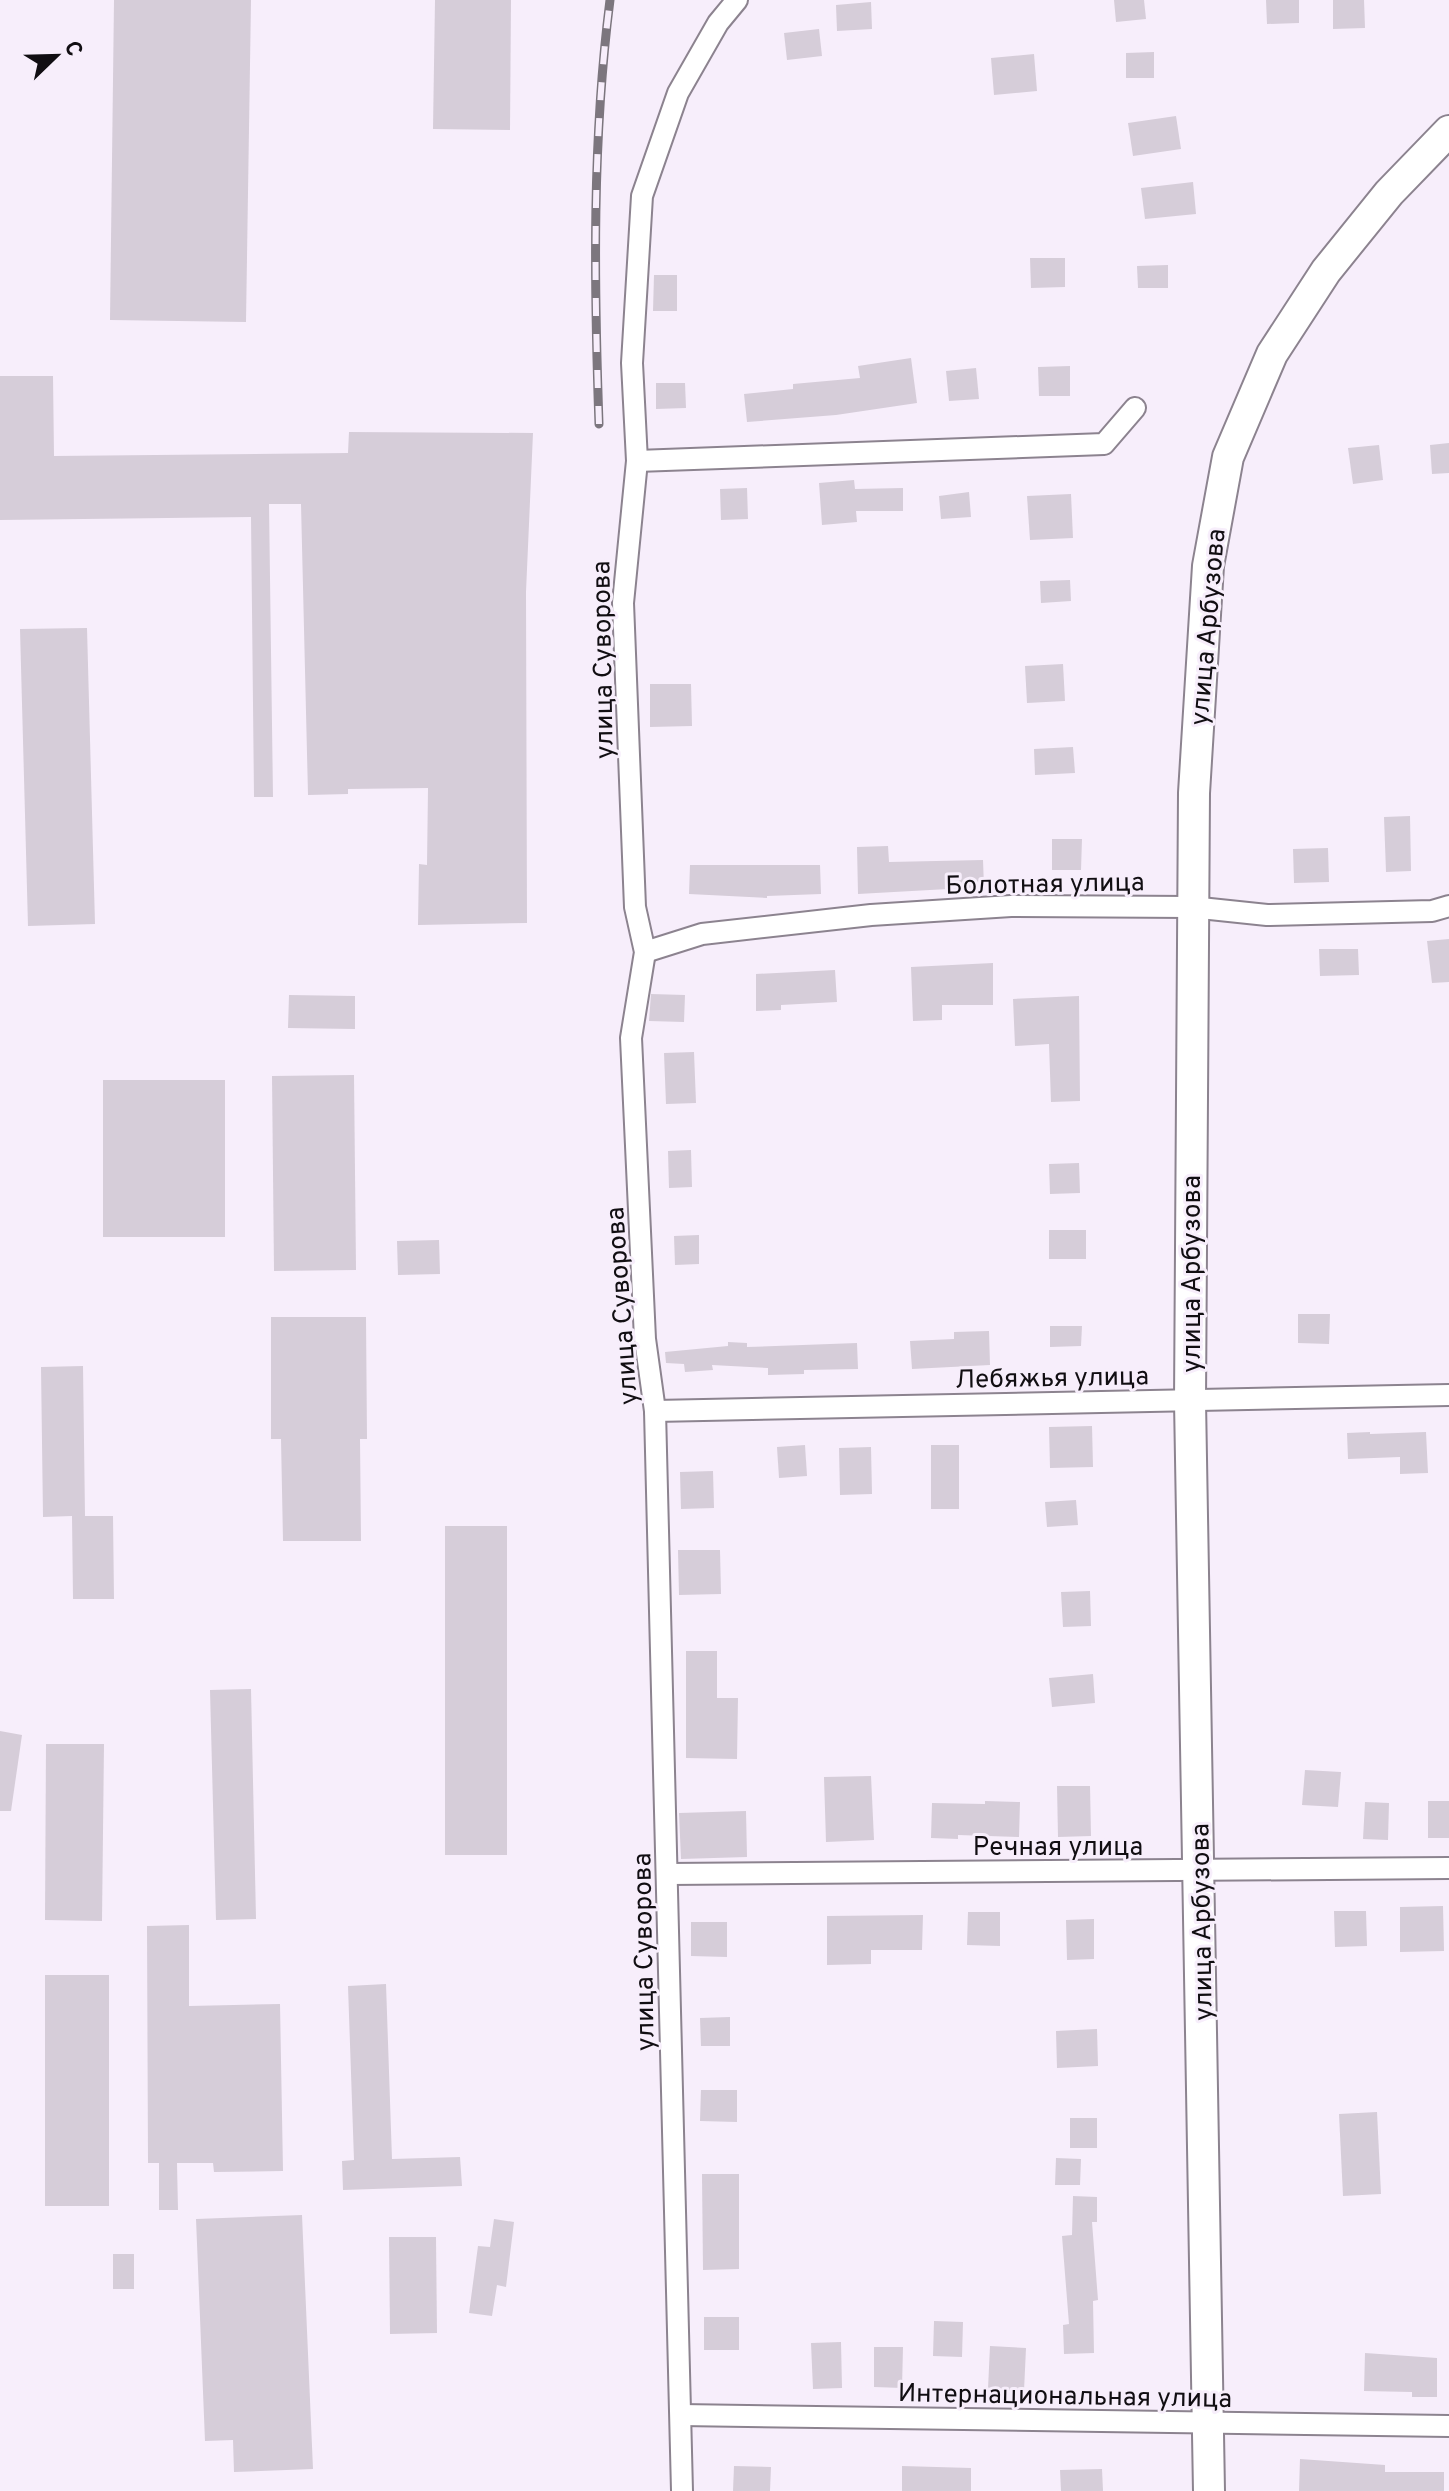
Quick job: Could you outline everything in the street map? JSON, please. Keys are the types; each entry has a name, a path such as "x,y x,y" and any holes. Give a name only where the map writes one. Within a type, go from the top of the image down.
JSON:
{"street":[{"name":"улица Суворова","path":"682,2491 655,1411 645,1339 631,1038 645,952 635,907 623,603 637,461 632,363 642,196 678,93 718,23 737,0"},
{"name":"улица Арбузова","path":"1209,2491 1190,1401 1191,907 1198,693 1207,580 1228,457 1272,354 1326,271 1389,193 1449,131"},
{"path":"637,461 1104,444 1135,408"},
{"name":"Болотная улица","path":"645,952 702,934 871,915 1011,906 1191,907 1267,915 1432,911 1449,906"},
{"name":"Лебяжья улица","path":"655,1411 1449,1395"},
{"name":"Речная улица","path":"668,1874 1449,1868"},
{"name":"Интернациональная улица","path":"681,2415 1449,2426"}],"building":[{"path":"114,0 251,0 246,322 110,320"},
{"path":"435,0 511,0 510,130 433,129"},
{"path":"1114,0 1144,0 1146,19 1116,22"},
{"path":"1266,0 1299,0 1299,23 1267,24"},
{"path":"1333,0 1364,0 1365,28 1333,29"},
{"path":"871,2 872,29 837,31 836,5"},
{"path":"819,29 822,56 787,60 784,33"},
{"path":"1154,52 1154,78 1126,78 1126,53"},
{"path":"1034,54 1037,91 994,95 991,58"},
{"path":"1176,116 1181,149 1133,156 1128,123"},
{"path":"1193,182 1196,214 1145,219 1141,188"},
{"path":"1030,258 1065,258 1065,287 1031,288"},
{"path":"1168,265 1168,288 1138,288 1137,266"},
{"path":"654,275 677,275 677,311 653,311"},
{"path":"911,358 917,403 836,415 747,422 744,394 793,389 793,384 860,378 858,366"},
{"path":"1070,366 1070,396 1039,396 1038,367"},
{"path":"976,368 979,399 949,401 946,371"},
{"path":"0,376 53,376 54,456 348,453 349,432 533,433 526,592 527,923 418,925 419,864 427,865 428,788 348,789 348,794 308,795 301,504 269,504 273,797 254,797 251,517 0,520"},
{"path":"656,383 685,383 686,408 656,409"},
{"path":"1449,443 1449,473 1432,474 1430,445"},
{"path":"1379,445 1383,480 1353,484 1348,448"},
{"path":"854,480 855,489 903,488 903,511 856,511 857,522 822,525 819,483"},
{"path":"747,488 748,519 721,520 720,489"},
{"path":"969,492 971,517 941,519 939,496"},
{"path":"1071,494 1073,538 1030,540 1027,496"},
{"path":"1070,580 1071,601 1041,603 1040,581"},
{"path":"87,628 95,924 28,926 20,629"},
{"path":"1063,664 1065,701 1027,703 1025,666"},
{"path":"650,684 691,684 692,726 650,727"},
{"path":"1073,747 1075,773 1035,775 1034,749"},
{"path":"1410,816 1411,871 1386,872 1384,817"},
{"path":"1052,839 1082,839 1081,870 1052,870"},
{"path":"888,846 889,862 983,860 984,887 858,894 857,847"},
{"path":"1328,848 1329,882 1294,883 1293,849"},
{"path":"690,865 820,865 821,894 767,898 689,894"},
{"path":"1449,939 1449,982 1432,983 1427,941"},
{"path":"1319,949 1358,949 1359,975 1320,976"},
{"path":"993,963 993,1005 942,1005 942,1020 913,1021 911,967"},
{"path":"835,970 837,1002 781,1005 781,1010 756,1011 756,974"},
{"path":"651,994 685,995 684,1022 649,1021"},
{"path":"289,995 355,996 355,1029 288,1028"},
{"path":"1079,996 1080,1101 1051,1102 1049,1044 1015,1046 1013,999"},
{"path":"694,1052 696,1103 666,1104 664,1053"},
{"path":"354,1075 356,1270 274,1271 272,1076"},
{"path":"103,1080 225,1080 225,1237 103,1237"},
{"path":"691,1150 692,1187 669,1188 668,1151"},
{"path":"1079,1163 1080,1193 1050,1194 1049,1164"},
{"path":"1049,1230 1086,1230 1086,1259 1049,1259"},
{"path":"699,1235 699,1264 675,1265 674,1236"},
{"path":"439,1240 440,1274 398,1275 397,1241"},
{"path":"1298,1314 1330,1314 1329,1344 1298,1343"},
{"path":"271,1317 366,1317 367,1439 360,1439 361,1541 283,1541 281,1439 271,1439"},
{"path":"1050,1326 1082,1326 1081,1346 1050,1347"},
{"path":"989,1331 990,1365 912,1369 910,1341 954,1339 954,1332"},
{"path":"728,1342 747,1343 747,1347 857,1343 858,1369 804,1370 804,1374 768,1375 768,1368 712,1365 713,1370 685,1372 684,1364 666,1363 665,1352 728,1346"},
{"path":"83,1366 85,1516 113,1516 114,1599 73,1599 72,1516 43,1517 41,1367"},
{"path":"1092,1426 1093,1467 1050,1468 1049,1427"},
{"path":"1426,1432 1428,1473 1400,1474 1400,1457 1348,1459 1347,1433"},
{"path":"805,1445 807,1476 779,1478 777,1447"},
{"path":"931,1445 959,1445 959,1509 931,1509"},
{"path":"871,1447 872,1494 840,1495 839,1448"},
{"path":"713,1471 714,1508 681,1509 680,1472"},
{"path":"1076,1500 1078,1525 1047,1527 1045,1502"},
{"path":"445,1526 507,1526 507,1855 445,1855"},
{"path":"678,1550 720,1550 721,1594 679,1595"},
{"path":"1090,1591 1091,1626 1063,1627 1061,1592"},
{"path":"686,1651 717,1651 717,1698 738,1698 737,1759 686,1758"},
{"path":"1093,1674 1095,1703 1052,1707 1049,1678"},
{"path":"251,1689 256,1919 216,1920 210,1690"},
{"path":"0,1731 22,1735 11,1811 0,1811"},
{"path":"46,1744 104,1744 102,1921 45,1920"},
{"path":"1305,1770 1341,1772 1338,1807 1302,1805"},
{"path":"871,1776 874,1840 826,1842 824,1777"},
{"path":"1057,1786 1090,1786 1091,1836 1058,1837"},
{"path":"985,1801 1020,1802 1019,1837 958,1835 958,1839 931,1838 932,1803 985,1804"},
{"path":"1428,1801 1449,1801 1449,1838 1428,1838"},
{"path":"1365,1802 1389,1803 1388,1840 1363,1839"},
{"path":"746,1811 747,1857 681,1859 679,1813"},
{"path":"1443,1906 1444,1951 1400,1952 1400,1907"},
{"path":"1334,1911 1366,1911 1367,1946 1335,1947"},
{"path":"968,1912 1000,1912 1000,1946 967,1945"},
{"path":"923,1915 922,1950 871,1950 871,1964 827,1965 827,1916"},
{"path":"1094,1919 1094,1959 1067,1960 1066,1920"},
{"path":"691,1922 727,1922 727,1957 691,1956"},
{"path":"189,1925 189,2006 280,2004 283,2171 214,2172 213,2163 177,2163 178,2210 159,2210 159,2163 148,2163 147,1926"},
{"path":"45,1975 109,1975 109,2206 45,2206"},
{"path":"386,1984 392,2159 460,2157 462,2186 343,2190 342,2161 354,2160 348,1986"},
{"path":"730,2017 730,2046 701,2046 700,2018"},
{"path":"1097,2029 1098,2066 1057,2068 1056,2031"},
{"path":"701,2090 737,2090 737,2122 700,2121"},
{"path":"1377,2112 1381,2194 1343,2196 1339,2114"},
{"path":"1070,2118 1097,2118 1097,2148 1070,2148"},
{"path":"1056,2158 1081,2159 1080,2185 1055,2185"},
{"path":"702,2174 739,2174 739,2269 703,2270"},
{"path":"1073,2196 1097,2197 1097,2222 1092,2222 1098,2300 1093,2301 1094,2353 1064,2354 1063,2325 1069,2324 1062,2236 1072,2235"},
{"path":"302,2215 313,2469 234,2472 233,2440 205,2441 196,2219"},
{"path":"494,2219 514,2222 506,2287 497,2285 492,2316 469,2313 478,2246 490,2247"},
{"path":"389,2237 436,2237 437,2333 390,2334"},
{"path":"113,2254 134,2254 134,2289 113,2289"},
{"path":"704,2317 739,2317 739,2350 704,2350"},
{"path":"934,2321 963,2322 962,2357 933,2356"},
{"path":"841,2342 842,2388 813,2389 811,2343"},
{"path":"990,2346 1026,2348 1024,2391 988,2389"},
{"path":"874,2347 903,2347 902,2388 874,2387"},
{"path":"1365,2353 1437,2358 1437,2397 1412,2397 1412,2392 1364,2391"},
{"path":"1300,2459 1385,2465 1385,2472 1444,2472 1444,2491 1299,2491"},
{"path":"734,2466 771,2467 770,2491 733,2491"},
{"path":"902,2466 971,2468 971,2491 902,2491"},
{"path":"1102,2469 1103,2491 1061,2491 1060,2470"}],"railway":[{"path":"599,424 597,159 610,0"}]}
